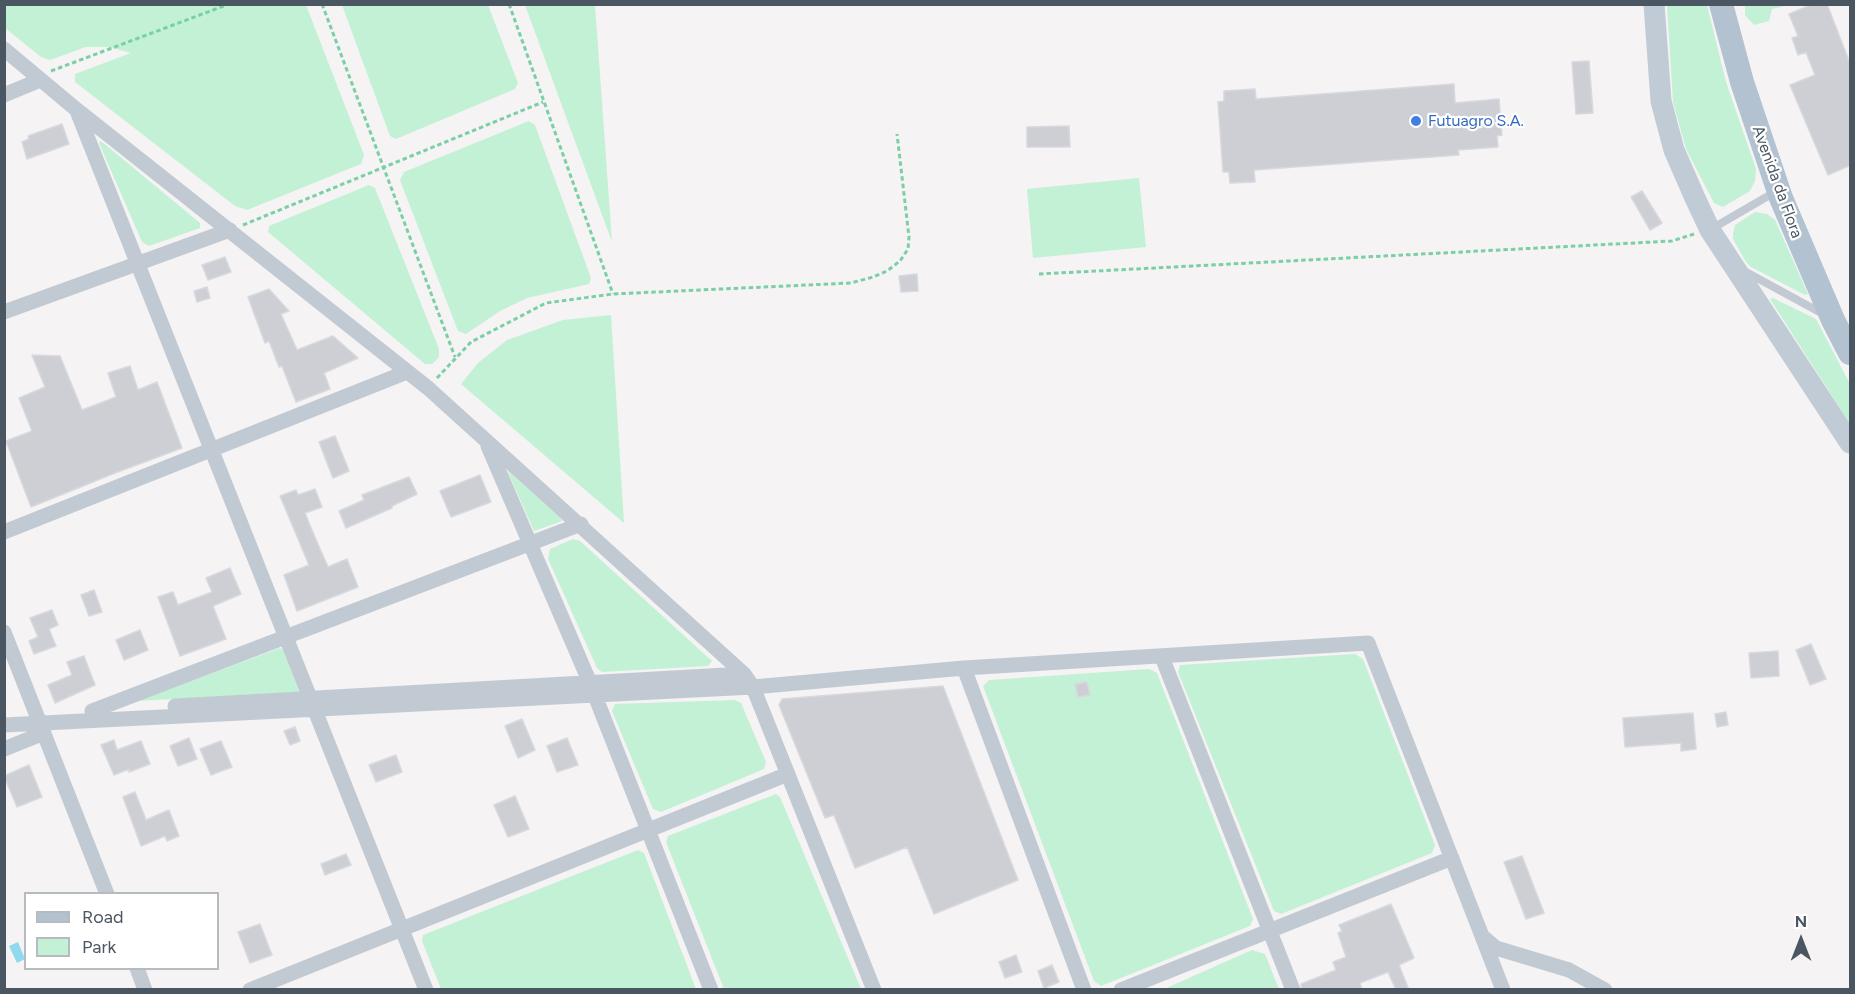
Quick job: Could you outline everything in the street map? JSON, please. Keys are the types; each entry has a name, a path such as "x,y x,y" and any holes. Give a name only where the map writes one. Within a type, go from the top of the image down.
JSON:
{"main road":[{"name":"Avenida da Flora","path":"1721,4 1742,82 1779,190 1833,320 1851,353"}],"street":[{"path":"1654,4 1661,101 1674,150 1710,230 1851,443"},
{"path":"4,49 76,110 428,388 749,680 874,990"},
{"path":"4,95 38,78"},
{"path":"76,110 426,990"},
{"path":"4,312 230,230"},
{"path":"4,532 406,372"},
{"path":"486,440 593,689 711,990"},
{"path":"4,748 40,723 92,711 580,524"},
{"path":"4,632 106,892"},
{"path":"4,725 314,704 964,669 1368,643 1503,990"},
{"path":"1162,657 1293,990"},
{"path":"964,669 1084,990"},
{"path":"92,711 314,704"},
{"path":"4,716 40,723"},
{"path":"250,990 788,774"},
{"path":"1121,990 1452,858"},
{"path":"1483,937 1496,948 1569,969 1605,990"},
{"path":"137,970 145,990"}],"lane":[{"path":"1710,230 1779,190"},
{"path":"1734,266 1833,320"}],"path":[{"path":"38,78 229,4"},
{"path":"322,4 455,357"},
{"path":"509,4 613,294"},
{"path":"230,230 543,102"},
{"path":"428,388 471,342 546,303 613,294 851,283 886,271 900,261 908,249 909,237 897,134"},
{"path":"1039,274 1672,241 1710,230"}],"green space":[{"path":"1745,4 1788,5 1772,9 1769,21 1754,25 1745,15"},
{"path":"4,5 306,5 364,155 361,164 247,210 235,206 75,82 75,74 131,53 108,47 86,47 50,60 41,57 5,28"},
{"path":"342,5 488,5 518,83 515,89 396,139 390,136"},
{"path":"525,5 595,5 612,242"},
{"path":"1667,5 1707,5 1726,82 1756,169 1755,181 1750,191 1723,207 1714,203 1686,149 1673,102"},
{"path":"529,121 535,125 591,278 589,284 527,298 500,311 466,334 458,331 400,180 404,172"},
{"path":"101,141 200,223 200,228 149,246 142,242 99,143"},
{"path":"1139,178 1146,247 1033,258 1027,189"},
{"path":"369,185 375,188 439,349 439,357 432,364 425,364 268,232 269,226"},
{"path":"1755,212 1767,214 1775,220 1808,294 1805,295 1751,267 1746,262 1733,239 1733,234 1735,225"},
{"path":"1773,298 1816,319 1850,384 1850,424 1770,299"},
{"path":"611,315 624,523 461,384 478,363 507,340 563,320"},
{"path":"507,470 561,518 562,521 534,531"},
{"path":"573,539 580,541 712,661 708,666 602,672 597,668 548,559 550,549"},
{"path":"280,648 283,650 298,692 137,701"},
{"path":"1355,654 1363,659 1435,845 1432,853 1281,914 1274,911 1178,672 1180,665"},
{"path":"1149,669 1157,673 1253,919 1250,926 1101,986 1094,981 983,686 989,680"},
{"path":"735,700 741,703 766,762 764,769 661,812 653,809 612,711 615,704"},
{"path":"776,794 780,797 861,989 724,989 666,842 668,836"},
{"path":"638,850 644,853 696,989 441,989 422,941 423,935"},
{"path":"1252,950 1265,954 1279,989 1164,989"}],"water":[{"path":"18,942 24,960 17,963 9,946"}],"building":[{"path":"1813,4 1827,4 1851,66 1851,165 1828,175 1790,85 1815,75 1806,52 1798,55 1792,38 1798,36 1789,14"},
{"path":"1589,61 1593,113 1576,114 1572,62"},
{"path":"1454,84 1455,103 1499,99 1502,135 1497,136 1498,147 1458,150 1459,155 1254,170 1255,182 1230,183 1229,172 1223,172 1218,102 1224,101 1224,91 1255,89 1256,99"},
{"path":"62,124 69,144 27,159 22,142 29,139 28,136"},
{"path":"1069,126 1070,147 1027,147 1027,127"},
{"path":"1642,191 1662,223 1650,230 1631,197"},
{"path":"225,257 231,272 208,280 202,265"},
{"path":"917,274 918,291 901,292 899,276"},
{"path":"207,287 210,298 197,302 194,291"},
{"path":"269,289 289,311 281,314 297,350 333,336 358,358 324,373 330,389 296,402 269,341 265,343 248,297"},
{"path":"32,355 60,356 82,410 116,397 108,373 130,366 138,390 157,382 182,448 31,507 6,441 32,431 19,398 45,387"},
{"path":"335,436 349,471 333,478 319,442"},
{"path":"480,475 491,502 451,517 440,491"},
{"path":"409,477 417,494 392,508 346,528 339,511 364,500 362,495"},
{"path":"315,489 322,507 305,513 328,567 347,559 358,587 297,611 284,575 309,565 280,496 296,490 298,495"},
{"path":"230,568 241,594 213,606 226,639 180,656 158,597 173,592 178,605 212,592 206,578"},
{"path":"94,590 102,612 89,616 81,595"},
{"path":"52,610 58,625 49,629 56,646 34,654 29,641 38,637 30,618"},
{"path":"140,630 148,650 124,660 116,640"},
{"path":"1811,644 1826,679 1810,685 1796,650"},
{"path":"1778,651 1779,676 1751,678 1749,653"},
{"path":"84,656 95,685 55,703 48,685 72,675 67,662"},
{"path":"1087,682 1090,695 1078,697 1075,684"},
{"path":"943,686 1018,880 934,914 907,847 855,868 834,815 825,818 779,705 782,699"},
{"path":"1726,712 1728,725 1717,727 1715,714"},
{"path":"1693,713 1696,749 1681,751 1681,743 1625,747 1623,718"},
{"path":"522,719 535,750 518,758 505,726"},
{"path":"295,727 300,741 290,745 284,731"},
{"path":"189,738 197,759 178,766 170,746"},
{"path":"567,738 578,765 557,772 547,746"},
{"path":"114,740 117,750 141,741 150,764 114,775 101,745"},
{"path":"221,741 232,767 211,775 200,749"},
{"path":"396,755 402,772 376,782 369,765"},
{"path":"29,765 42,797 17,807 4,776"},
{"path":"135,792 146,820 169,810 179,836 167,841 165,836 141,846 123,797"},
{"path":"515,796 529,829 508,837 494,805"},
{"path":"346,854 351,865 325,875 321,864"},
{"path":"1522,856 1544,913 1526,919 1504,862"},
{"path":"1391,904 1414,958 1399,965 1409,990 1396,990 1388,972 1360,983 1362,990 1302,990 1301,984 1336,970 1333,962 1346,957 1338,933 1342,931 1339,925"},
{"path":"260,924 272,955 250,963 238,932"},
{"path":"1016,955 1022,972 1005,978 999,962"},
{"path":"1052,965 1059,982 1044,988 1038,971"}],"place":[{"name":"Futuagro S.A.","path":"1416,121"}]}
